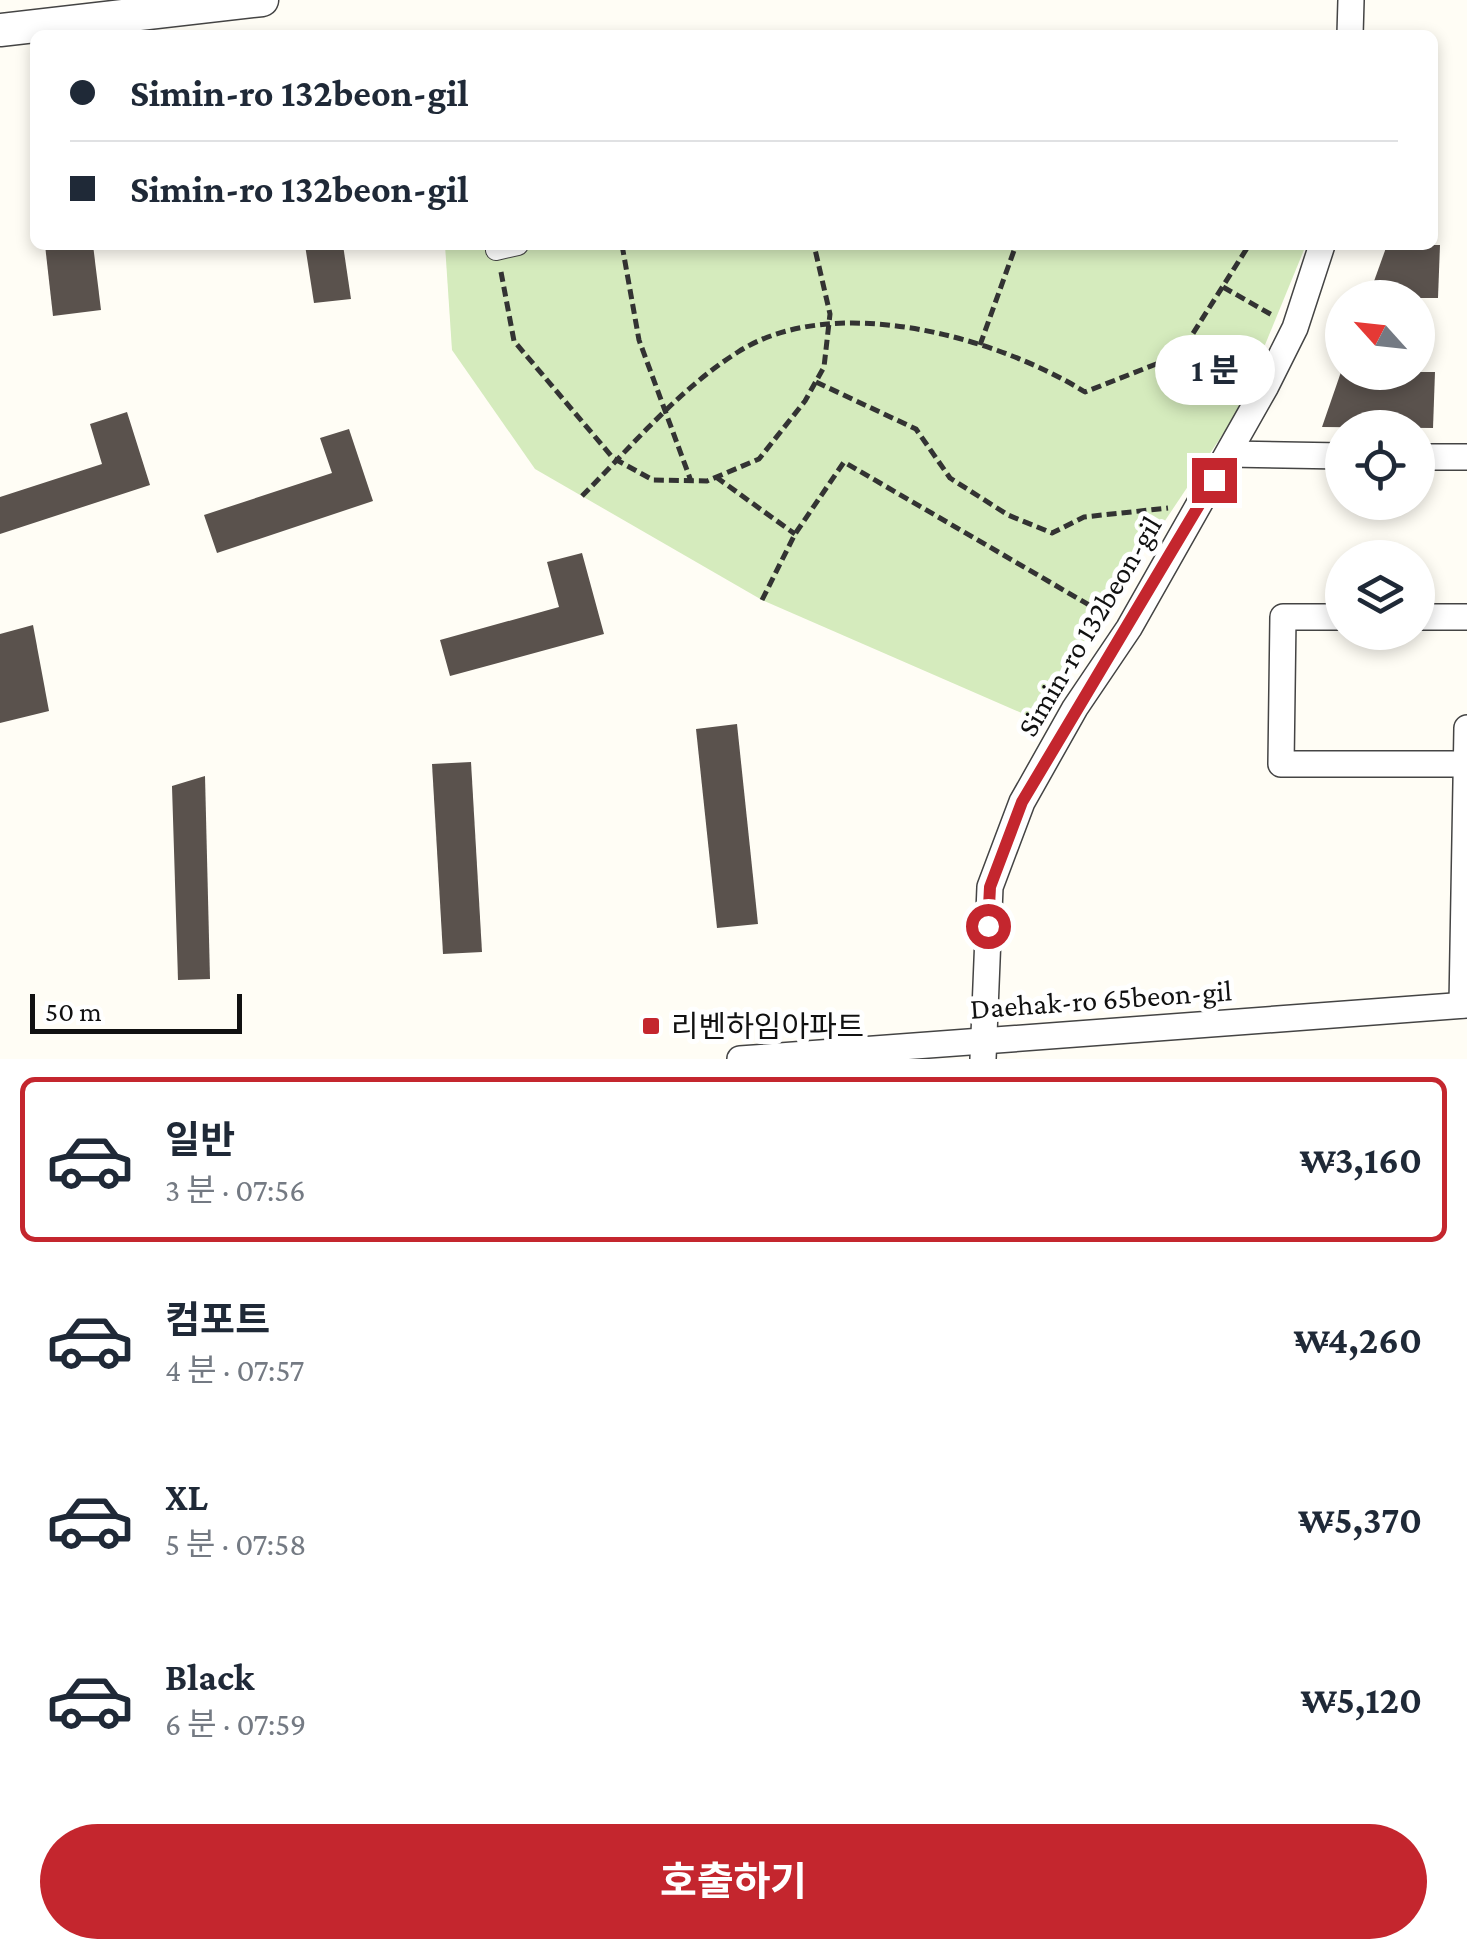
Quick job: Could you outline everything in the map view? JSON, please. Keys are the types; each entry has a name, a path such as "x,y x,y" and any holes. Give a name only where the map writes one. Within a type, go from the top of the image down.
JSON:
{"street":[{"path":"0,30 262,0"},
{"path":"1350,30 1351,0"},
{"name":"Simin-ro 132beon-gil","path":"982,1050 990,887 1022,802 1075,708 1129,628 1266,386 1295,328 1320,250"},
{"path":"1229,454 1325,456"},
{"path":"1435,457 1467,458"},
{"path":"1325,617 1283,617 1281,764 1467,764"},
{"path":"1435,617 1467,618"},
{"path":"1464,1005 1467,728"},
{"name":"Daehak-ro 65beon-gil","path":"740,1059 982,1050 1464,1005"}],"path":[{"path":"496,250 514,341 617,460 653,480 691,481 716,477 759,460 816,382 824,367 829,326 815,250"},
{"path":"623,250 639,340 691,481"},
{"path":"980,345 1014,250"},
{"path":"582,496 666,412 739,351 784,331 859,322 948,332 1054,373 1085,392 1164,361 1185,346 1245,250"},
{"path":"1223,287 1295,328"},
{"path":"1185,346 1266,386"},
{"path":"816,382 916,429 950,478 1008,515 1052,533 1084,517 1200,505"},
{"path":"762,600 795,534 844,462 1129,628"},
{"path":"716,477 795,534"}],"green space":[{"path":"445,250 1304,250 1237,413 1033,718 762,600 535,469 452,350"}],"building":[{"path":"1440,245 1438,298 1435,280 1374,280 1385,250 1438,250"},
{"path":"46,250 94,250 101,310 53,316"},
{"path":"306,250 344,250 351,299 314,303"},
{"path":"1335,390 1434,390 1434,410 1328,410"},
{"path":"127,412 150,485 0,534 0,497 102,464 90,424"},
{"path":"349,429 373,501 217,553 204,515 332,473 320,438"},
{"path":"582,553 604,634 450,676 440,640 559,607 547,562"},
{"path":"33,625 49,711 0,723 0,634"},
{"path":"737,724 758,924 717,928 696,729"},
{"path":"471,762 482,952 443,954 432,764"},
{"path":"205,776 210,979 178,980 172,786"}],"place":[{"name":"리벤하임아파트","path":"651,1026"}],"route":[{"path":"988,926 990,887 1022,802 1214,480"}]}
